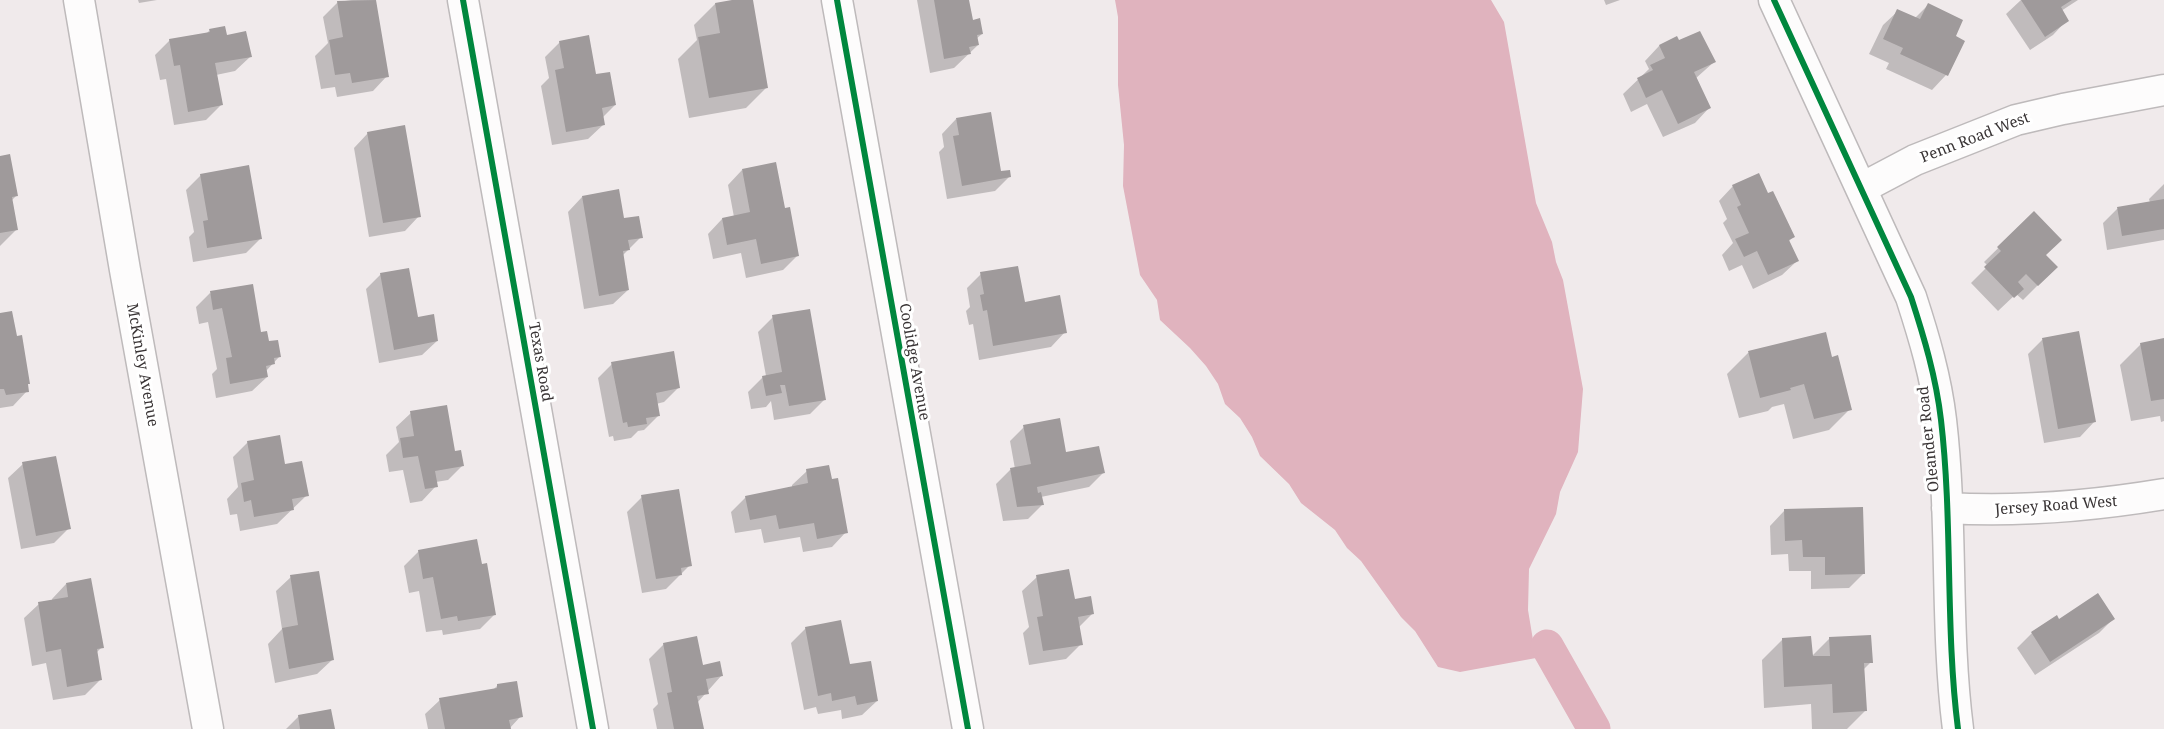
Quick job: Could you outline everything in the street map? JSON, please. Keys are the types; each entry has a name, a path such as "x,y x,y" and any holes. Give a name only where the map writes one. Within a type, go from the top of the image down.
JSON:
{"street":[{"name":"McKinley Avenue","path":"79,0 208,729"},
{"name":"Texas Road","path":"463,0 593,729"},
{"name":"Coolidge Avenue","path":"837,0 968,729"},
{"name":"Oleander Road","path":"1774,0 1911,297 1925,341 1941,421 1947,508 1954,696 1958,729"},
{"name":"Penn Road West","path":"1862,188 1915,160 2016,120 2164,90"},
{"name":"Jersey Road West","path":"1947,508 1992,511 2106,504 2164,494"}],"shaded area":[{"path":"1115,0 1491,0 1504,22 1536,203 1552,242 1563,280 1583,389 1578,452 1560,492 1556,514 1529,569 1528,610 1536,658 1460,672 1438,667 1415,631 1401,617 1361,561 1347,548 1335,530 1301,503 1289,484 1260,456 1240,418 1225,404 1218,384 1206,366 1160,320 1157,300 1140,275 1123,186 1124,145 1118,85 1118,17"}],"building":[{"path":"376,0 389,77 352,83 350,73 335,75 329,40 343,37 337,1"},
{"path":"753,0 768,88 709,98 698,37 720,33 715,3"},
{"path":"934,0 969,0 973,20 980,18 983,34 977,35 979,45 969,47 971,54 944,59"},
{"path":"2021,0 2072,0 2061,7 2069,21 2045,37"},
{"path":"1928,3 1963,20 1956,36 1965,41 1948,76 1900,54 1903,48 1883,39 1897,9 1920,19"},
{"path":"225,26 227,35 246,31 252,57 215,63 223,105 188,112 180,65 174,66 169,39 210,32 209,29"},
{"path":"1700,31 1716,62 1694,72 1711,108 1678,124 1662,90 1646,98 1637,78 1653,70 1650,65 1665,58 1659,45 1677,36 1679,40"},
{"path":"589,35 596,74 610,72 616,105 602,108 605,125 566,132 555,70 564,68 559,41"},
{"path":"991,112 1001,171 1010,170 1011,177 962,186 953,136 959,135 956,118"},
{"path":"405,125 421,217 383,223 367,132"},
{"path":"10,154 18,196 12,197 18,230 0,233 0,156"},
{"path":"776,162 785,208 790,207 799,256 761,264 756,239 727,245 722,218 750,212 742,169"},
{"path":"249,165 262,239 207,248 203,221 208,220 200,174"},
{"path":"1759,173 1768,193 1773,191 1795,237 1789,240 1799,261 1768,275 1757,251 1744,257 1735,239 1749,233 1737,207 1741,205 1732,185"},
{"path":"619,189 624,218 639,216 643,238 628,240 630,250 623,251 629,290 599,296 582,196"},
{"path":"2164,199 2164,229 2122,236 2117,207"},
{"path":"2034,211 2062,240 2046,255 2058,267 2038,286 2026,274 2018,282 2024,289 2014,298 1984,267 2001,251 1997,247"},
{"path":"1018,266 1025,302 1060,295 1067,333 993,346 987,310 983,311 980,295 984,294 980,272"},
{"path":"409,268 418,317 434,314 438,341 394,350 380,273"},
{"path":"253,284 261,332 267,331 269,341 278,340 281,357 274,358 275,364 266,366 268,377 230,384 226,358 232,357 222,308 213,310 210,291"},
{"path":"810,309 826,400 789,406 785,385 780,385 782,393 766,396 762,376 782,372 772,315"},
{"path":"12,311 17,336 22,335 30,384 28,384 29,392 6,395 4,389 0,389 0,313"},
{"path":"2079,331 2096,422 2058,429 2042,338"},
{"path":"1826,332 1832,357 1838,355 1852,410 1814,419 1804,384 1760,398 1748,351"},
{"path":"2164,338 2164,399 2151,401 2140,343"},
{"path":"674,351 680,388 656,393 660,416 646,418 647,424 628,427 627,422 623,423 611,362"},
{"path":"447,405 455,451 461,450 464,466 435,471 438,487 425,489 418,456 403,458 400,438 414,436 410,411"},
{"path":"1060,418 1066,452 1099,446 1105,473 1037,487 1038,493 1041,492 1044,505 1017,507 1010,468 1031,464 1023,425"},
{"path":"280,435 285,464 302,461 309,496 292,499 294,510 254,517 251,500 244,502 241,483 254,480 247,441"},
{"path":"56,456 71,529 36,536 22,462"},
{"path":"829,465 832,479 838,478 848,533 817,539 814,523 779,529 776,515 750,520 745,496 808,483 806,469"},
{"path":"679,489 692,566 681,568 682,575 656,579 641,495"},
{"path":"1863,507 1865,574 1825,575 1825,557 1803,557 1802,540 1785,541 1784,509"},
{"path":"477,539 482,564 487,563 496,615 458,621 457,616 441,619 433,577 423,579 418,550"},
{"path":"1069,569 1075,599 1091,596 1094,614 1078,617 1083,645 1043,651 1037,617 1043,616 1036,575"},
{"path":"319,571 334,660 289,669 282,628 298,625 290,575"},
{"path":"91,578 104,648 97,649 102,680 67,687 61,649 46,652 38,602 68,597 66,583"},
{"path":"2098,593 2115,619 2050,662 2031,632 2057,615 2059,619"},
{"path":"841,620 850,664 871,661 878,701 857,705 855,696 832,701 831,693 818,696 805,627"},
{"path":"1871,635 1873,663 1864,663 1867,711 1833,713 1832,684 1784,687 1782,638 1811,636 1813,656 1830,656 1829,637"},
{"path":"697,636 703,665 720,661 723,676 706,679 709,694 697,696 704,729 674,729 667,693 672,692 663,643"},
{"path":"517,681 523,717 509,720 511,729 445,729 439,698 497,688 497,684"},
{"path":"331,709 335,729 300,729 298,715"}],"waterway":[{"path":"1547,646 1594,729"}],"cycle path":[{"path":"463,0 593,729"},
{"path":"837,0 968,729"},
{"path":"1774,0 1911,297 1929,357 1939,404 1945,459 1952,652 1958,729"}]}
